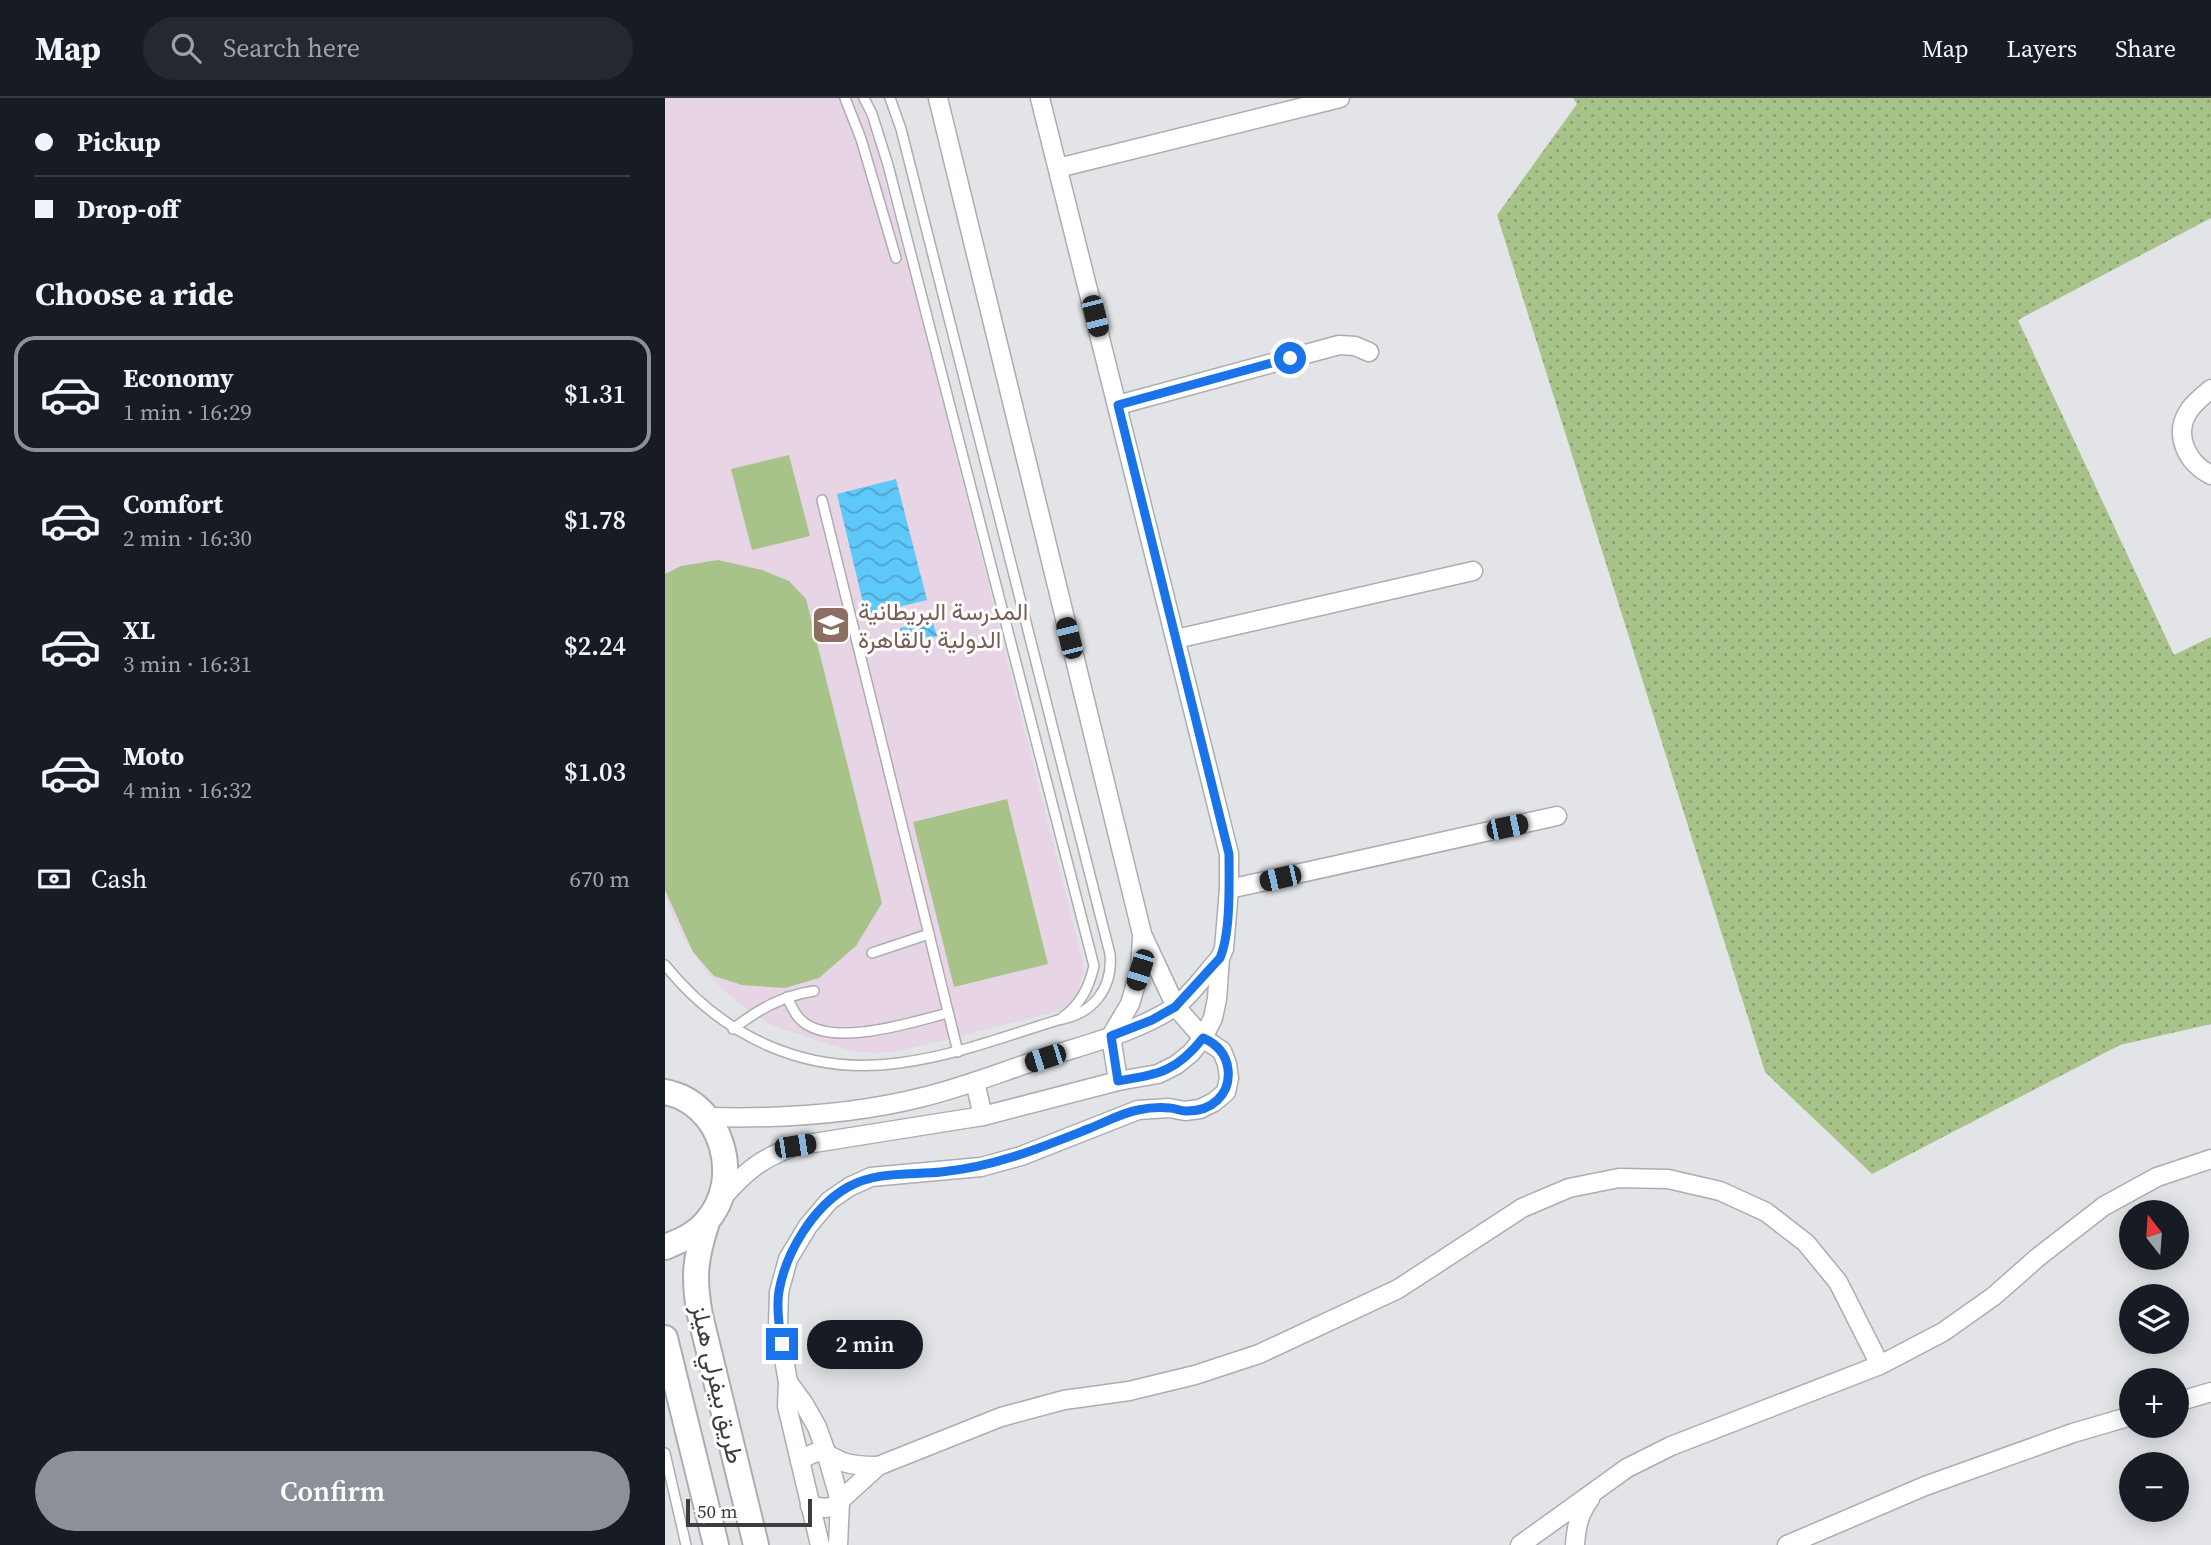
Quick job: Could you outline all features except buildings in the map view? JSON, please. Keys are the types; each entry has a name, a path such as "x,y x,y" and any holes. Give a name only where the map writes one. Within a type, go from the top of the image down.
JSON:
{"street":[{"path":"820,1545 787,1406 789,1382 778,1325 779,1292 788,1259 808,1226 829,1201 849,1187 871,1177 981,1167 1021,1156 1137,1110 1200,1109 1215,1102 1226,1091 1229,1078 1222,1051 1203,1038 1175,1007 1142,934 938,98"},
{"path":"667,1091 691,1103 707,1117 816,1115 923,1097 975,1082 1152,1020 1175,1007 1220,958 1224,949 1229,854 1040,98"},
{"path":"1058,169 1340,98"},
{"path":"1118,405 1339,345 1355,346 1369,352"},
{"path":"2211,389 2189,411 2182,436 2191,460 2200,470 2211,475"},
{"path":"1176,639 1473,570"},
{"path":"1229,889 1556,816"},
{"path":"1118,1081 1111,1036 1130,1004 1140,970 1142,934"},
{"path":"665,1247 688,1238 743,1174 767,1157 795,1146 983,1115 1118,1081 1158,1074 1176,1065 1191,1053 1203,1038 1213,1018 1220,958"},
{"path":"975,1082 983,1115"},
{"name":"طريق بيفرلي هيلز","path":"707,1117 719,1136 725,1157 726,1180 697,1252 694,1284 756,1545"},
{"path":"1520,1545 1627,1468 1671,1446 1880,1364 1943,1332 1994,1296 2037,1258 2104,1206 2157,1177 2211,1158"},
{"path":"810,1506 826,1508 840,1501 864,1476 878,1466 1001,1417 1064,1399 1129,1391 1195,1375 1259,1354 1398,1289 1523,1208 1569,1188 1619,1178 1668,1179 1720,1191 1766,1212 1806,1244 1838,1282 1880,1364"},
{"name":"طريق بيفرلي هيلز","path":"665,1338 670,1384 716,1545"},
{"path":"789,1382 817,1427 826,1452 840,1501 838,1545"},
{"path":"2189,1398 2211,1392"},
{"path":"1787,1545 1925,1486 2073,1433 2119,1420"},
{"path":"800,1461 812,1454 826,1452 842,1462 878,1466"},
{"path":"1575,1545 1577,1525 1584,1506 1597,1490"}],"lane":[{"path":"845,98 861,139 896,258"},
{"path":"864,98 872,114 888,165 1094,966 1086,990 1076,1008 1058,1020"},
{"path":"665,965 706,1009 733,1029 785,1052 829,1063 863,1065 899,1063 958,1052 1071,1017 1094,1005 1108,981 1110,954 905,143 890,98"},
{"path":"822,500 958,1052"},
{"path":"872,953 929,934"},
{"path":"1094,966 1111,966"},
{"path":"1086,990 1102,994"},
{"path":"733,1029 753,1014 787,997 814,991"},
{"path":"787,997 797,1017 806,1024 840,1033 864,1033 948,1013"},
{"path":"665,1453 686,1545"}],"shaded area":[{"name":"المدرسة البريطانية الدولية بالقاهرة","path":"665,98 858,98 873,137 923,324 1083,962 1084,971 1077,994 1062,1010 900,1051 873,1053 848,1050 771,1025 753,1014 720,987 706,971 671,913 665,892"}],"green space":[{"path":"1573,98 2211,98 2211,218 2018,320 2174,655 2211,637 2211,1024 2120,1045 1872,1174 1765,1072 1497,215 1577,104"},
{"path":"789,455 810,536 752,550 731,469"},
{"path":"718,560 762,570 789,581 806,599 882,903 856,946 819,978 785,988 742,985 714,976 693,952 665,890 665,574 681,566"},
{"path":"1007,799 1048,964 954,987 913,822"}],"water":[{"path":"896,479 927,600 866,615 837,494"},
{"path":"932,620 937,636 904,644 900,628"}],"place":[{"name":"المدرسة البريطانية الدولية بالقاهرة","path":"831,625"}],"route":[{"path":"782,1344 778,1325 779,1292 788,1259 808,1226 829,1201 849,1187 871,1177 981,1167 1021,1156 1137,1110 1200,1109 1215,1102 1226,1091 1229,1078 1222,1051 1203,1038 1191,1053 1176,1065 1158,1074 1118,1081 1111,1036 1152,1020 1175,1007 1220,958 1224,949 1229,854 1118,405 1290,358"}]}
